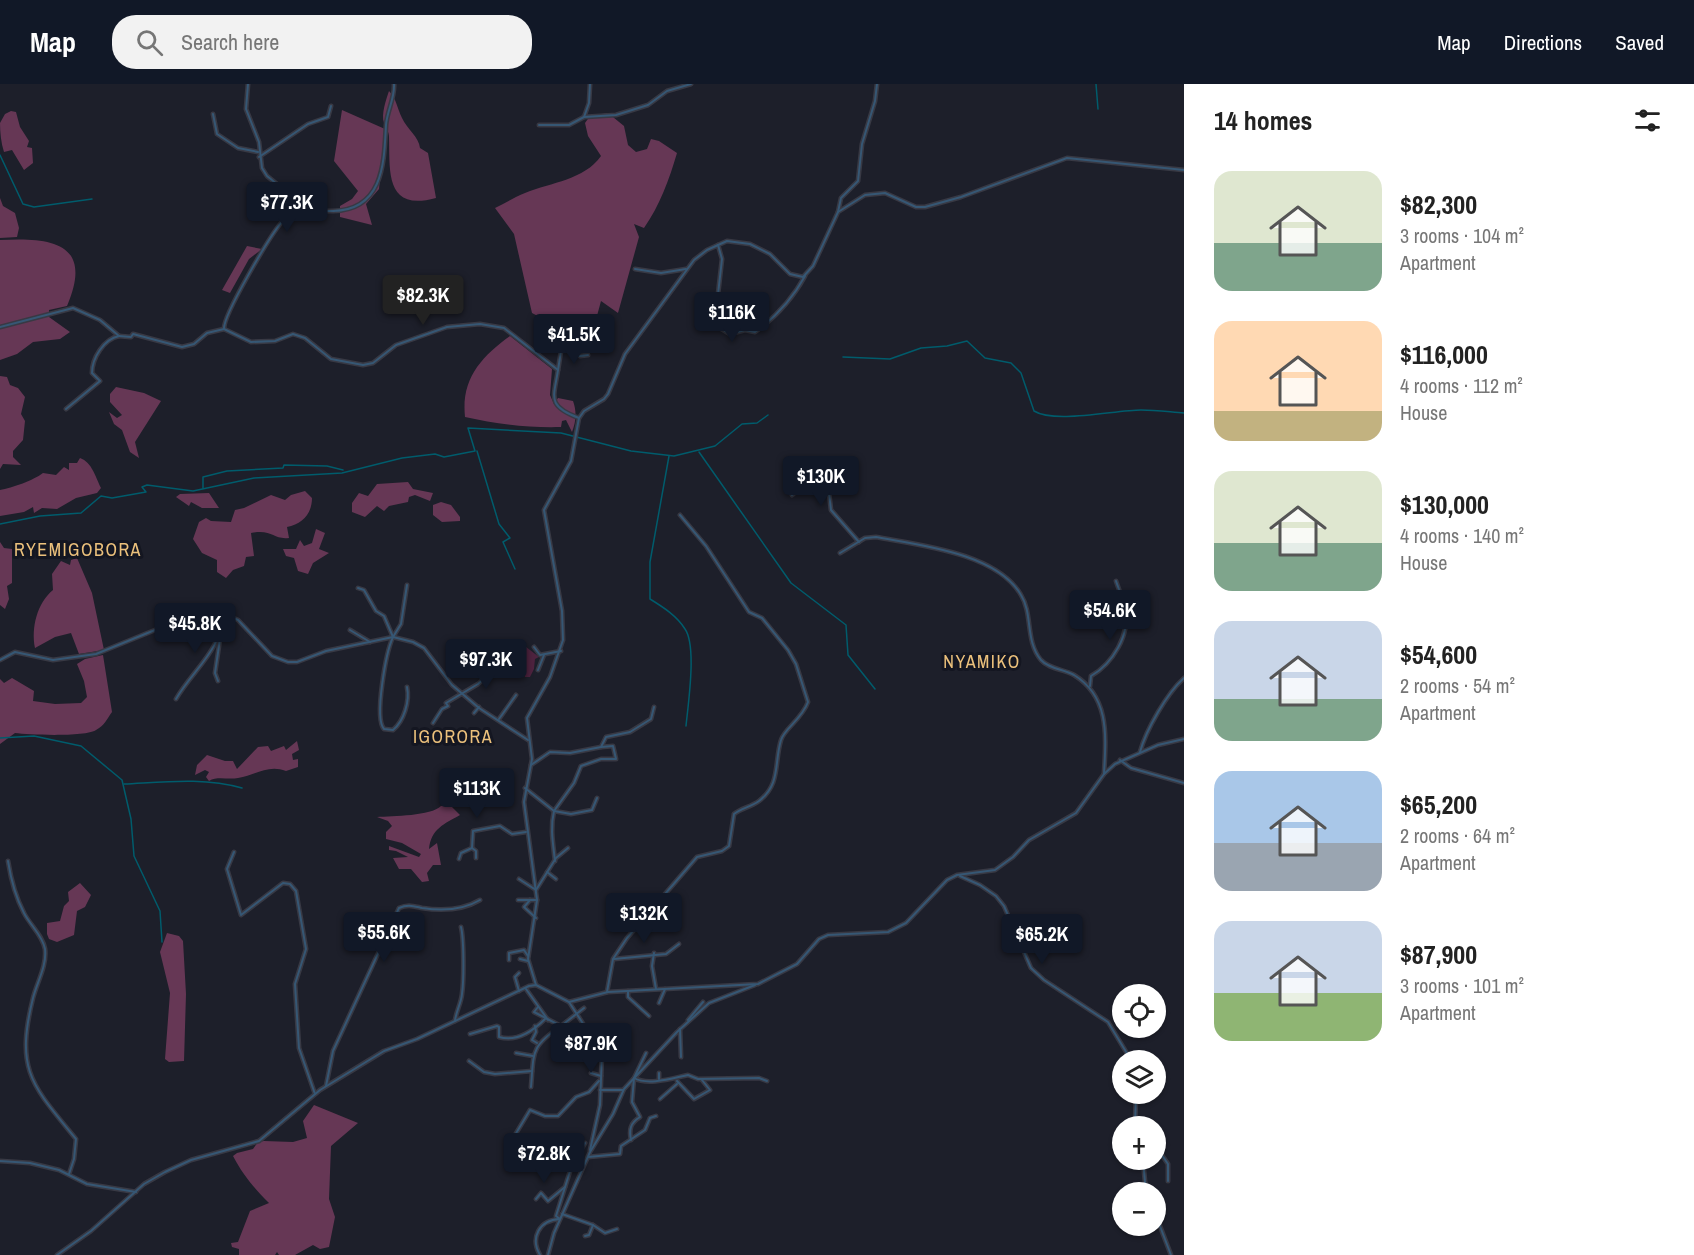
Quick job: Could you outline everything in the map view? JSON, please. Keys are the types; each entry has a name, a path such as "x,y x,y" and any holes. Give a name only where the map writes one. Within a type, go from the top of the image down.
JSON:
{"street":[{"path":"248,84 246,109 259,142 259,154 267,176 313,211 344,211 369,197 377,189 386,150 386,124 394,84"},
{"path":"584,117 589,103 590,84"},
{"path":"539,124 569,125 584,117 616,116 640,109 667,91 691,84"},
{"path":"718,245 722,260 717,303 720,328 730,333 744,330 755,332 783,307 813,266 838,212 841,198 858,181 862,144 875,101 877,84"},
{"path":"213,114 217,134 238,148 259,154 308,124 328,117 331,106"},
{"path":"838,212 851,202 875,193 885,193 916,207 941,204 1061,159 1184,170"},
{"path":"224,328 225,318 248,276 280,224 299,202"},
{"path":"536,986 528,961 537,900 533,856 526,832 525,788 532,759 527,718 561,651 563,621 544,510 562,481 573,452 579,418 584,411 608,394 625,354 693,260 718,245 739,241 759,247 790,274 805,276"},
{"path":"635,269 661,273 687,269"},
{"path":"0,327 73,308 100,320 119,336"},
{"path":"66,408 100,381 92,373 94,358 108,340 119,336 131,337 133,334 182,347 194,344 207,333 224,328 251,342 275,341 293,334 305,338 331,359 363,365 373,363 396,345 447,327 480,324 504,328 558,370"},
{"path":"579,418 566,413 555,399 553,390 561,351 564,349 580,356 588,355"},
{"path":"793,470 800,475 820,478 829,493 831,510 859,542"},
{"path":"792,495 813,476"},
{"path":"829,493 844,482 840,477"},
{"path":"607,992 607,980 613,959 627,938 697,857 722,851 729,846 734,814 759,801 773,786 778,770 781,739 802,717 808,702 796,664 788,650 762,618 749,612 706,546 680,515"},
{"path":"840,553 871,536 940,548 1002,574 1023,598 1032,641 1042,661 1067,672 1090,687 1101,704 1105,723 1104,774"},
{"path":"1090,687 1090,676 1104,669 1114,656 1125,626 1126,610 1116,581"},
{"path":"407,585 401,624 393,637 384,670 380,721 384,729 393,730 400,721 409,694 407,687"},
{"path":"358,588 364,590 376,611 384,616 393,637"},
{"path":"0,660 15,652 53,660 96,654 182,619 206,612 222,611 238,620 272,656 288,662 297,662 326,651 393,637 413,642 424,648 446,679 479,707 528,740"},
{"path":"218,681 215,673 222,611"},
{"path":"350,630 370,642"},
{"path":"176,699 220,636"},
{"path":"534,647 540,655 561,651"},
{"path":"538,670 544,655"},
{"path":"433,723 442,709 448,706 446,703 450,698 463,693 496,668"},
{"path":"1140,752 1159,711 1184,678"},
{"path":"499,719 516,694"},
{"path":"474,713 479,707"},
{"path":"601,747 606,736 618,736 639,728 651,719 654,707"},
{"path":"548,1255 562,1214 590,1152 614,1113 623,1090 680,1029 709,1003 758,984 797,964 819,939 828,935 866,935 888,932 906,923 934,890 957,875 995,870 1013,857 1029,840 1076,813 1104,774 1120,760 1184,739"},
{"path":"529,768 550,752 570,753 601,747 613,746 615,748 616,759 601,759 581,766 574,783 555,811 550,827 554,837 555,861"},
{"path":"1120,760 1131,768 1184,783"},
{"path":"525,788 555,811 571,814 592,810 597,798"},
{"path":"472,848 474,831 481,828 500,826 512,834 526,832"},
{"path":"472,848 476,851 476,858"},
{"path":"459,859 461,853 472,848"},
{"path":"536,890 555,861 568,848"},
{"path":"234,852 227,869 241,915 283,883 290,884 297,891 306,949 295,984 299,1048 315,1094"},
{"path":"8,861 14,893 45,952 42,974 30,1014 26,1057 39,1092 76,1139 74,1159 69,1174"},
{"path":"547,872 556,879"},
{"path":"957,875 980,885 996,896 1004,906 1031,968 1044,980 1108,1022 1125,1050"},
{"path":"519,879 536,890"},
{"path":"326,1086 333,1051 399,908 407,904 452,909 468,906 480,900"},
{"path":"518,900 537,900"},
{"path":"530,900 524,907 536,918"},
{"path":"455,1021 463,992 461,955 464,942 461,927"},
{"path":"613,959 654,953 666,954 679,944"},
{"path":"509,960 509,953 519,949 528,956"},
{"path":"654,953 653,974 656,989"},
{"path":"520,959 528,961"},
{"path":"519,973 515,977 519,991"},
{"path":"529,986 533,980"},
{"path":"569,1002 607,992 758,984"},
{"path":"57,1255 91,1231 144,1184 180,1165 259,1141 326,1086 384,1051 529,986 536,986 569,1002 602,1053 598,1114 590,1152"},
{"path":"525,988 547,1020"},
{"path":"659,1003 665,989"},
{"path":"628,991 628,997 649,1016"},
{"path":"687,1022 703,1002"},
{"path":"538,1007 533,1011 561,1026"},
{"path":"531,1087 533,1056 537,1043 584,1008"},
{"path":"470,1034 497,1026 499,1037 512,1039 547,1020"},
{"path":"535,1026 536,1032 532,1041 537,1043"},
{"path":"581,1035 606,1027 612,1028 598,1046"},
{"path":"680,1029 681,1057"},
{"path":"589,1044 592,1039"},
{"path":"516,1053 533,1056"},
{"path":"631,1140 629,1130 633,1121 640,1117 632,1102 634,1078 646,1053"},
{"path":"469,1061 484,1072 495,1074 532,1071"},
{"path":"596,1069 601,1070"},
{"path":"683,1070 683,1076"},
{"path":"591,1073 600,1077"},
{"path":"659,1073 659,1079"},
{"path":"634,1078 637,1080 676,1080 688,1075 702,1080 759,1078 767,1081"},
{"path":"512,1140 530,1110 545,1116 558,1116 576,1097 589,1092 600,1077"},
{"path":"676,1080 694,1099 710,1090 702,1080"},
{"path":"660,1099 678,1084 676,1080"},
{"path":"600,1090 623,1090"},
{"path":"588,1157 620,1154 621,1146 645,1130 650,1118 656,1116"},
{"path":"560,1219 556,1216 571,1168 585,1143"},
{"path":"0,1161 30,1163 69,1174 87,1184 137,1192"},
{"path":"1166,1161 1168,1181"},
{"path":"536,1199 541,1194 548,1201 565,1187"},
{"path":"562,1214 593,1225 605,1233 617,1229"},
{"path":"540,1255 533,1244 535,1236 540,1228 552,1220 560,1219"},
{"path":"585,1236 589,1234 593,1225"},
{"path":"1164,1236 1171,1255"}],"shaded area":[{"path":"389,91 420,148 428,153 436,198 419,201 407,199 399,194 394,186 391,175 389,135 383,119"},
{"path":"342,110 385,129 379,189 366,204 372,225 340,217 340,206 352,199 358,191 334,161"},
{"path":"11,111 16,112 20,127 29,141 27,147 32,148 33,163 24,170 12,150 4,152 2,145 0,123 5,114"},
{"path":"608,113 624,126 628,145 636,152 647,149 651,139 659,141 677,153 664,192 650,219 644,228 634,224 639,237 618,313 601,301 594,327 578,321 577,330 568,332 532,313 514,234 495,208 525,193 577,175 594,164 601,156 588,136 585,123 590,116"},
{"path":"0,198 3,206 15,213 19,228 17,237 0,238"},
{"path":"0,240 36,240 51,243 63,248 71,257 75,269 74,285 67,306 49,310 49,317 70,332 60,339 33,342 17,354 0,360"},
{"path":"247,246 262,249 249,259 230,293 222,290"},
{"path":"510,336 552,369 550,395 554,404 558,398 573,401 576,417 572,432 566,420 562,421 561,427 537,427 501,424 465,417 466,391 475,370 490,352"},
{"path":"0,376 7,377 10,385 18,388 25,397 21,414 25,421 23,440 13,451 13,457 21,465 3,464 0,469"},
{"path":"116,387 144,393 161,401 135,442 139,458 130,452 122,430 114,424 109,412 117,418 122,415 110,402 110,394"},
{"path":"80,458 88,463 95,475 101,488 97,493 76,498 57,509 42,508 34,513 33,507 24,512 0,516 0,490 23,483 43,473 56,475 64,467 69,470 69,463 77,463"},
{"path":"408,482 413,489 433,493 430,501 415,495 409,497 408,502 389,506 384,511 377,506 365,517 352,512 352,503 359,493 368,496 377,484"},
{"path":"305,491 312,498 312,504 302,521 287,527 289,538 279,538 264,532 251,533 254,556 246,557 244,566 233,570 226,578 217,572 217,560 202,553 193,539 199,522 206,518 211,521 231,522 235,510 271,495 285,500 291,495"},
{"path":"209,493 219,508 202,508 191,502 189,506 176,497 180,494"},
{"path":"441,502 451,505 460,517 460,521 442,522 433,515 433,505"},
{"path":"316,529 325,533 319,549 329,553 313,563 308,574 298,571 294,558 286,556 283,549 296,549 300,540 304,546 312,543"},
{"path":"0,542 4,548 12,549 12,583 7,586 9,599 5,609 0,605"},
{"path":"77,558 92,593 104,650 79,654 71,633 55,637 35,648 36,616 47,595 53,590 52,574 61,561 70,565 71,560"},
{"path":"521,643 539,657 535,659 530,677 525,677 518,665 518,644"},
{"path":"103,655 112,712 101,726 90,732 70,735 15,733 0,744 0,679 4,683 12,678 34,691 33,701 55,704 81,703 87,697 77,664 85,659"},
{"path":"297,741 299,750 292,754 293,760 298,759 298,767 286,771 268,769 238,778 209,781 206,777 209,772 205,770 195,775 197,765 207,755 233,761 237,769 258,747 268,746 271,751 284,746 286,750"},
{"path":"441,806 451,806 460,815 439,828 432,837 429,849 437,843 441,865 433,865 427,873 429,881 422,882 411,869 399,869 393,858 408,857 389,850 389,846 419,857 421,854 402,843 386,839 386,832 392,826 388,821 377,817 421,814"},
{"path":"80,883 91,895 85,907 77,911 74,935 57,942 49,939 47,923 60,921 64,906 69,901 68,892"},
{"path":"167,933 179,936 183,941 186,994 184,1061 169,1062 165,1059 170,993 160,952"},
{"path":"314,1105 358,1123 331,1146 329,1199 335,1217 329,1247 320,1249 313,1245 295,1255 279,1255 277,1252 275,1255 239,1255 239,1249 232,1247 231,1243 238,1242 250,1211 269,1203 249,1181 233,1156 253,1149 258,1142 293,1142 307,1138 303,1121"}],"waterway":[{"path":"1096,84 1098,109"},
{"path":"0,155 23,204 34,207 92,199"},
{"path":"843,357 890,359 921,348 947,346 967,341 985,358 1011,363 1021,373 1034,411 1044,415 1070,416 1141,410 1184,413"},
{"path":"0,524 40,516 81,513 101,496 112,498 146,492 142,487 147,485 193,491 254,478 342,473 402,458 435,454 444,457 475,451 468,428 561,433 631,451 674,456 715,446 742,424 757,423 768,415"},
{"path":"477,451 499,524 510,538 503,542 515,569"},
{"path":"699,452 791,583 846,625 848,655 875,689"},
{"path":"669,456 650,562 650,599 678,620 689,637 691,676 686,726"},
{"path":"203,488 203,477 227,471 283,468 284,465 327,466 343,470"},
{"path":"0,738 34,736 81,746 122,780 131,819 134,856 160,911 162,942"},
{"path":"124,784 199,781 242,788"}],"district":[{"name":"RYEMIGOBORA","path":"78,550"},
{"name":"NYAMIKO","path":"982,662"},
{"name":"IGORORA","path":"453,737"}]}
